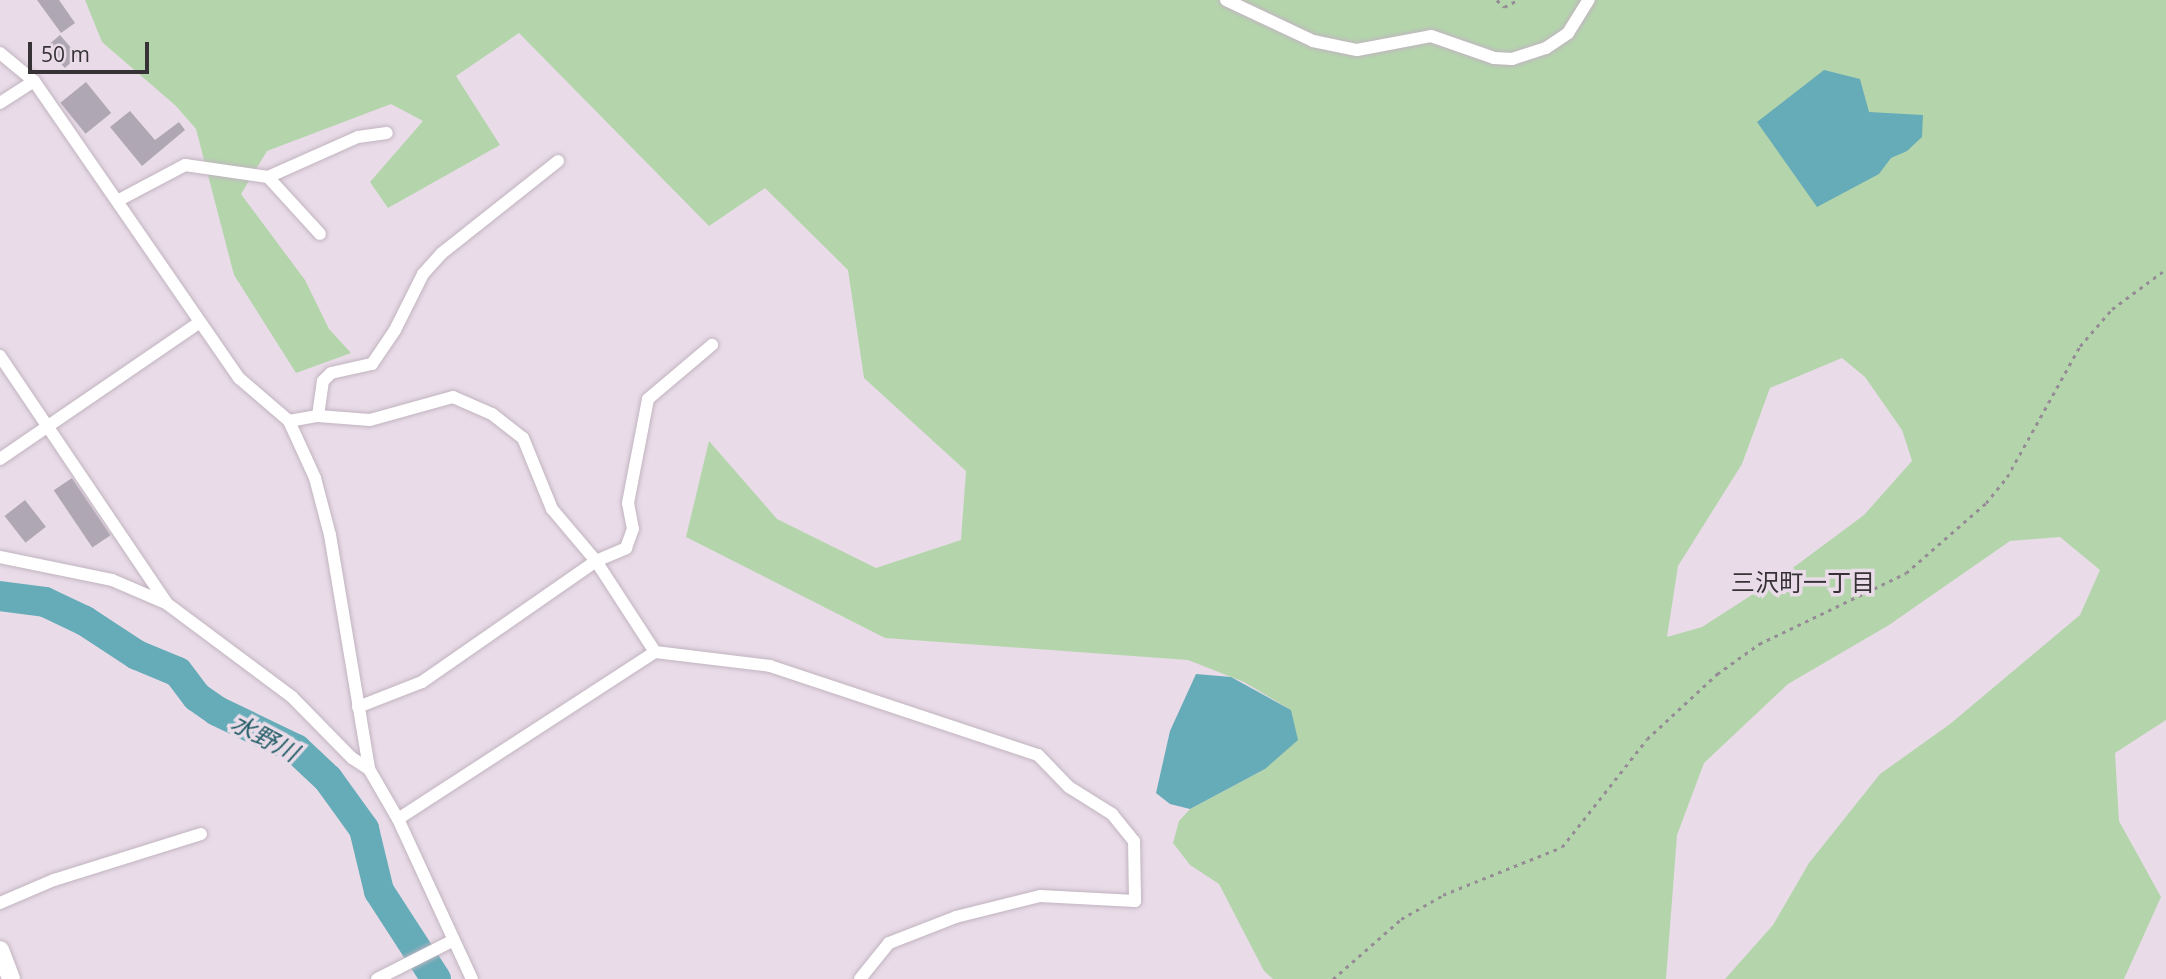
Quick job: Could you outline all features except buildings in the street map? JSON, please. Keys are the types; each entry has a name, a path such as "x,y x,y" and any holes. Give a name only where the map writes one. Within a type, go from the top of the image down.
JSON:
{"street":[{"path":"1226,0 1324,43 1357,50 1431,36 1494,58 1513,59 1546,48 1568,33 1588,0"},
{"path":"0,53 34,81 119,200 239,378 289,421 315,478 330,536 369,769 398,820 449,942 472,979"},
{"path":"0,103 34,81"},
{"path":"119,200 185,165 268,177 358,137 387,133"},
{"path":"318,416 323,382 331,373 372,364 395,330 422,274 442,253 558,162"},
{"path":"268,177 320,234"},
{"path":"0,459 200,323"},
{"path":"358,707 422,682 596,561 626,548 631,540 628,503 648,399 712,345"},
{"path":"0,356 166,603"},
{"path":"289,421 318,416 370,420 453,397 492,414 523,438 552,509 596,561 655,652"},
{"path":"0,557 51,564 112,580 166,603 292,697 352,758 369,769"},
{"path":"398,820 655,652 770,666 1038,755 1069,787 1112,814 1133,841 1135,901 1040,895 956,917 889,943 860,979"},
{"path":"0,903 54,880 201,834"},
{"path":"384,976 449,942"},
{"path":"0,950 11,979"}],"path":[{"path":"1497,0 1504,7 1518,0"},
{"path":"1333,979 1401,919 1443,895 1562,847 1647,739 1717,674 1759,644 1906,573 1986,503 2007,477 2080,346 2112,309 2166,269"}],"green space":[{"path":"85,0 2166,0 2166,720 2115,753 2119,821 2161,897 2124,979 1725,979 1773,925 1809,863 1880,774 1950,724 2080,615 2100,570 2060,537 2010,541 1889,625 1788,684 1704,763 1677,835 1666,979 1273,979 1264,971 1219,884 1190,865 1173,843 1179,821 1190,809 1265,769 1291,710 1244,682 1188,660 885,638 686,537 709,441 777,519 876,568 961,540 966,471 864,378 848,270 765,188 709,226 519,33 456,76 500,145 388,208 370,182 423,121 391,104 267,151 241,194 305,280 329,329 351,353 296,373 234,275 196,129 176,106 102,42","holes":["1842,358 1865,377 1902,430 1912,461 1864,515 1786,573 1702,627 1667,637 1678,566 1742,464 1770,388"]}],"water":[{"path":"1824,70 1860,79 1869,112 1923,115 1922,137 1907,151 1891,158 1879,174 1817,207 1757,122"},
{"path":"1196,674 1231,677 1291,710 1298,740 1265,769 1190,809 1170,804 1156,793 1170,731"}],"waterway":[{"name":"水野川","path":"0,596 45,602 85,621 137,655 178,672 197,697 217,711 296,749 328,779 364,829 379,891 436,979"}],"district":[{"name":"三沢町一丁目","path":"1803,582"}]}
